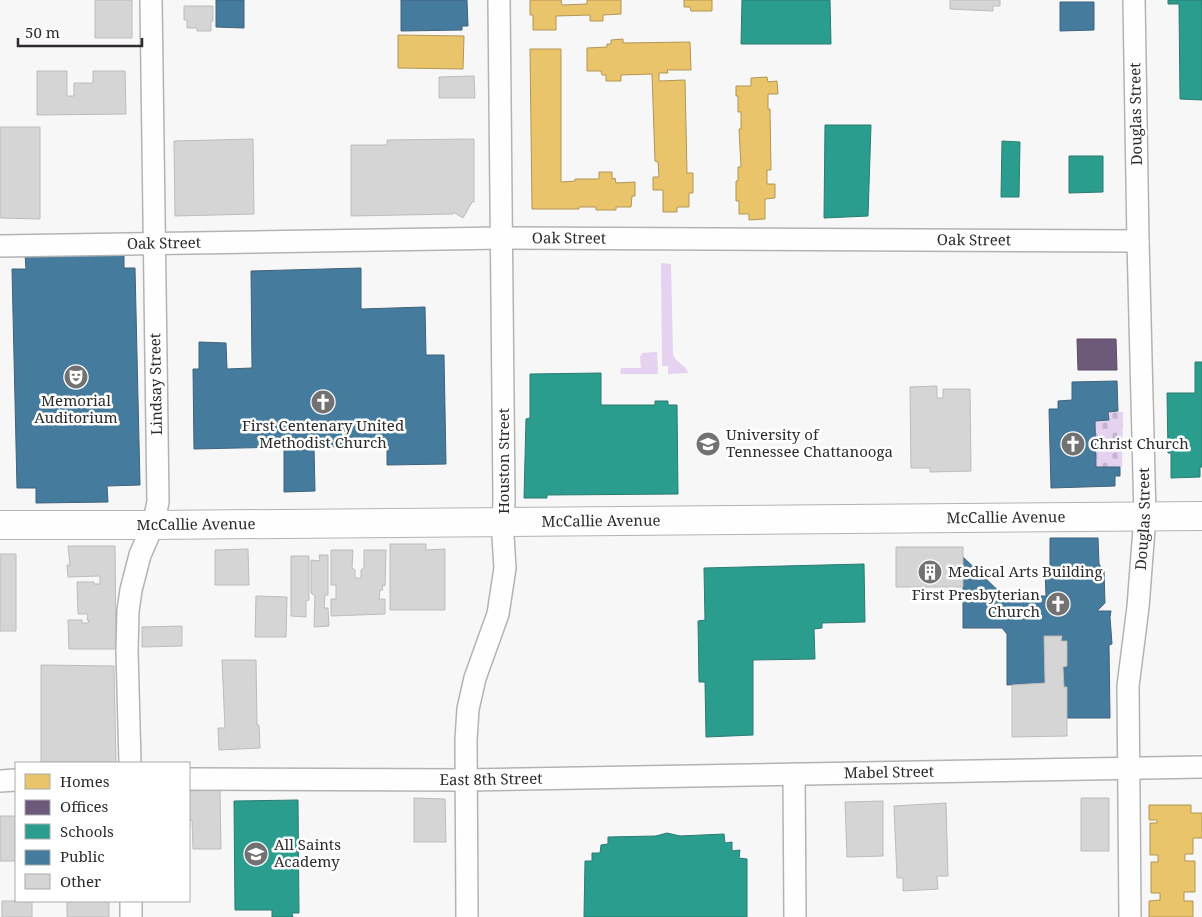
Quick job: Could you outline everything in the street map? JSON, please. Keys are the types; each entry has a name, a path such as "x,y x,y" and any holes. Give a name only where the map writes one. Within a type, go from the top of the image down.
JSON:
{"main road":[{"name":"McCallie Avenue","path":"0,525 1202,516"}],"street":[{"name":"Lindsay Street","path":"130,762 127,651 128,611 140,555 154,525 158,502 150,0"},
{"name":"Houston Street","path":"467,917 466,740 468,709 475,678 498,614 505,568 503,536 500,0"},
{"name":"Douglas Street","path":"1130,917 1127,768 1128,686 1138,607 1144,516 1134,0"},
{"name":"Oak Street","path":"0,246 502,238 1138,241"},
{"path":"1127,768 1202,767"},
{"name":"Mabel Street","path":"794,774 1127,768"},
{"path":"794,774 795,917"},
{"name":"East 8th Street","path":"190,779 466,780 794,774"},
{"path":"0,781 15,780"},
{"path":"131,902 132,917"}],"green space":[{"path":"661,263 671,264 673,354 688,373 668,374 668,366 662,366"},
{"path":"657,352 658,374 620,374 621,368 641,368 640,357 642,353"},
{"path":"1109,412 1123,412 1122,467 1096,467 1095,421 1109,420"}],"building: Homes":[{"path":"530,0 561,0 562,5 587,4 587,0 621,0 621,14 603,15 603,21 590,21 590,15 556,16 556,30 533,30"},
{"path":"684,0 712,0 712,11 691,11 690,7 684,7"},
{"path":"398,35 464,36 463,69 398,68"},
{"path":"623,39 623,43 690,42 691,70 667,70 668,73 659,73 659,81 685,80 687,173 693,173 693,193 689,193 689,207 677,207 677,212 663,212 663,190 653,190 653,177 659,177 658,162 655,161 652,74 621,75 621,81 606,81 606,75 602,75 601,71 587,71 587,48 607,47 607,44 611,44 611,40"},
{"path":"530,49 561,49 561,182 575,181 575,179 599,179 599,172 612,172 612,179 615,178 616,183 635,182 635,196 632,196 631,207 616,207 616,210 596,210 596,207 532,209"},
{"path":"767,77 768,82 777,81 778,94 768,94 771,170 767,170 767,184 775,184 775,198 765,199 765,219 749,220 749,214 739,214 739,201 736,201 738,167 741,167 739,129 741,129 741,112 738,112 736,86 751,86 751,78"},
{"path":"1149,805 1191,805 1191,813 1202,813 1202,838 1193,838 1193,854 1185,854 1185,861 1195,861 1195,892 1184,892 1184,901 1193,901 1193,917 1149,917 1149,901 1160,900 1160,893 1151,893 1151,862 1158,862 1158,855 1150,855 1150,823 1157,823 1157,820 1149,820"}],"building: Offices":[{"path":"1077,339 1116,339 1117,370 1078,370"}],"building: Schools":[{"path":"742,0 830,0 831,44 741,44"},
{"path":"1168,0 1202,0 1202,100 1180,99 1179,4 1168,4"},
{"path":"825,125 871,125 868,216 824,218"},
{"path":"1002,141 1020,142 1019,197 1001,197"},
{"path":"1069,156 1103,156 1103,192 1069,193"},
{"path":"1195,362 1202,362 1202,467 1200,467 1200,477 1171,478 1171,453 1168,453 1167,393 1195,393"},
{"path":"601,373 601,405 655,405 655,401 668,401 668,405 677,405 678,494 547,495 547,498 524,498 526,419 530,418 530,374"},
{"path":"864,564 865,622 822,623 822,628 814,629 815,659 753,660 753,735 706,737 705,682 699,682 698,621 705,620 704,568"},
{"path":"298,800 299,913 292,913 293,917 272,917 272,910 235,910 234,801"},
{"path":"667,833 680,836 724,834 725,843 732,842 732,851 740,850 739,858 747,859 747,917 584,917 585,861 592,861 592,853 600,853 601,845 608,844 608,837 656,836"}],"building: Public":[{"path":"216,0 244,0 244,28 216,27"},
{"path":"401,0 467,0 468,26 462,26 462,30 401,31"},
{"path":"1060,2 1094,2 1094,30 1060,31"},
{"name":"Memorial Auditorium","path":"124,251 124,268 135,268 140,485 107,486 108,502 36,503 36,488 17,488 12,269 26,269 25,254"},
{"path":"361,268 361,309 425,307 426,355 444,355 446,464 387,465 387,446 314,447 315,491 284,492 284,447 194,449 193,369 199,369 199,342 226,343 227,369 252,368 251,271"},
{"name":"Christ Church","path":"1117,381 1118,411 1108,412 1109,420 1095,421 1096,467 1120,467 1120,476 1115,476 1115,486 1051,488 1049,409 1058,409 1058,401 1072,400 1072,382"},
{"path":"1050,538 1098,538 1099,564 1104,571 1105,603 1097,611 1111,611 1112,644 1109,645 1110,718 1067,718 1067,687 1064,687 1063,667 1067,666 1067,641 1061,641 1062,636 1044,636 1045,683 1007,685 1007,634 1002,628 963,628 963,557 1006,598 1006,593 1034,593 1034,596 1046,596 1045,570 1050,565"}],"building: Other":[{"path":"95,0 132,0 132,38 95,38"},
{"path":"950,0 1000,0 1000,6 993,6 993,11 950,9"},
{"path":"184,6 213,6 211,31 197,31 197,28 187,28 187,20 184,20"},
{"path":"37,71 67,71 67,96 74,96 74,83 93,83 93,71 125,71 126,114 37,115"},
{"path":"474,76 475,98 439,98 439,77"},
{"path":"0,127 40,127 40,219 0,218"},
{"path":"253,139 254,214 175,216 174,141"},
{"path":"474,139 474,202 472,202 463,218 453,212 453,214 351,216 351,145 387,145 387,140"},
{"path":"937,386 937,398 943,398 943,389 970,389 971,471 930,472 930,468 911,468 910,387"},
{"path":"390,544 426,544 426,550 445,549 445,610 390,610"},
{"path":"68,546 115,546 116,649 69,649 68,620 82,620 82,623 88,623 89,620 87,620 88,614 78,614 77,582 100,584 100,576 68,577 67,565 70,565"},
{"name":"Medical Arts Building","path":"896,547 963,547 963,587 896,587"},
{"path":"248,549 249,585 215,585 215,550"},
{"path":"331,550 353,550 352,568 355,570 355,578 361,578 361,570 364,567 364,550 386,550 385,586 382,585 383,590 380,590 379,599 385,599 385,614 331,616 331,599 336,599 336,585 331,585"},
{"path":"0,554 16,554 16,631 0,631"},
{"path":"319,555 328,555 328,595 325,595 324,608 328,608 329,626 314,627 315,596 311,593 311,560 320,561"},
{"path":"291,556 309,556 309,600 306,601 306,617 291,616"},
{"path":"256,596 287,597 286,637 255,637"},
{"path":"182,626 182,646 142,647 142,627"},
{"path":"1044,636 1062,636 1061,641 1067,641 1067,666 1063,667 1064,687 1067,687 1067,736 1012,737 1012,685 1045,683"},
{"path":"222,660 256,660 257,725 259,725 260,748 219,750 218,728 225,728"},
{"path":"41,665 114,666 116,762 41,762"},
{"path":"220,790 221,849 193,849 190,791"},
{"path":"414,798 445,799 446,842 414,842"},
{"path":"1081,798 1109,798 1109,851 1081,851"},
{"path":"883,801 883,856 847,857 845,802"},
{"path":"946,803 948,876 937,876 938,889 903,891 903,878 897,878 894,806"},
{"path":"0,816 15,816 15,861 0,861"},
{"path":"2,901 32,902 32,917 2,917"},
{"path":"67,902 109,902 109,917 67,917"}],"place":[{"name":"Memorial Auditorium","path":"76,377"},
{"name":"First Centenary United Methodist Church","path":"323,402"},
{"name":"University of Tennessee Chattanooga","path":"708,444"},
{"name":"Christ Church","path":"1073,444"},
{"name":"Medical Arts Building","path":"930,572"},
{"name":"First Presbyterian Church","path":"1058,604"},
{"name":"All Saints Academy","path":"256,854"}]}
